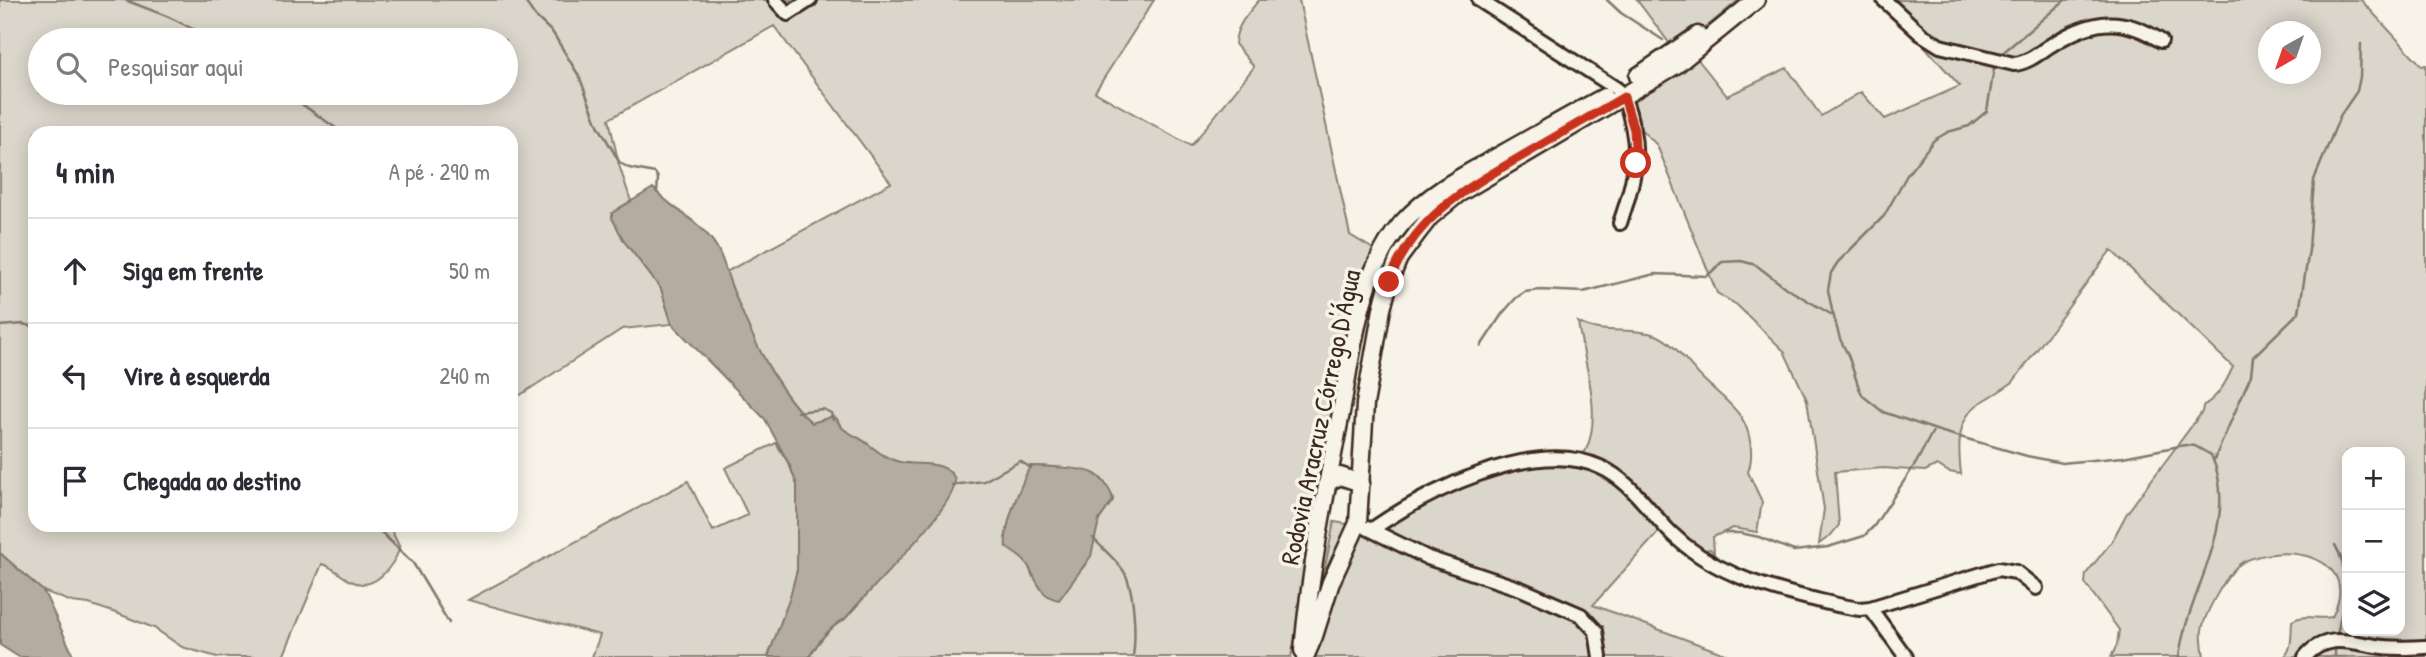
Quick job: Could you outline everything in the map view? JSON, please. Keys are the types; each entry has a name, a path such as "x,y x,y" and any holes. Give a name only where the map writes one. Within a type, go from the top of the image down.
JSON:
{"main road":[{"name":"Rodovia Aracruz Córrego D'Água","path":"1303,657 1314,636 1331,582 1346,548 1364,526 1361,483 1365,404 1382,309 1394,271 1408,246 1430,217 1458,194 1621,93 1685,46 1740,0"},
{"name":"Rodovia Aracruz Córrego D'Água","path":"1303,657 1317,541 1366,291 1378,259 1392,236 1410,215 1441,189 1676,65 1756,0"},
{"path":"1327,483 1340,477 1361,483"},
{"path":"1317,541 1321,547 1331,550 1346,548"}],"street":[{"path":"775,0 788,14 810,0"},
{"path":"1479,0 1621,93 1634,130 1636,163 1634,179 1620,223"},
{"path":"1884,0 1940,46 2014,64 2033,57 2072,32 2091,26 2126,23 2161,41"},
{"path":"1364,526 1493,469 1541,460 1574,460 1599,466 1615,475 1685,546 1715,566 1773,589 1852,608 1870,608 1998,569 2016,572 2036,588"},
{"path":"1364,526 1427,558 1521,589 1581,615 1596,631 1600,657"},
{"path":"1870,608 1906,657"},
{"path":"2305,657 2312,649 2333,640 2400,648 2426,646"}],"shaded area":[{"path":"0,0 1154,0 1095,92 1191,146 1254,67 1235,44 1240,25 1247,15 1259,0 1299,0 1350,235 1378,252 1291,657 809,657 825,635 845,619 937,516 901,463 883,456 843,430 836,418 812,423 798,409 761,353 726,272 891,183 774,26 609,119 619,165 631,201 619,208 624,241 661,289 672,324 622,329 518,396 518,126 28,126 28,532 392,532 400,548 382,576 367,583 351,581 322,564 283,657 217,657 182,647 154,628 119,614 89,604 72,602 43,591 0,553","holes":["1030,466 1093,473 1106,485 1113,500 1099,520 1086,564 1079,572 1033,577 1028,565 1005,538 1018,494"]},
{"path":"1637,0 1739,0 1676,52"},
{"path":"1883,0 2361,0 2422,66 2426,65 2426,657 2284,657 2290,645 2292,621 2301,617 2332,617 2339,596 2337,579 2328,567 2297,554 2278,553 2243,562 2224,583 2212,603 2202,630 2204,657 2111,657 2117,645 2119,630 2085,583 2086,574 2112,541 2127,513 2202,412 2203,406 2221,389 2233,367 2111,250 2013,382 1980,403 1966,417 1959,444 1961,474 1949,472 1937,465 1925,471 1883,468 1835,472 1839,525 1819,544 1824,509 1807,400 1784,351 1737,305 1717,293 1657,145 1632,121 1626,107 1696,57 1727,96 1787,68 1821,116 1861,92 1885,119 1960,86"},
{"path":"653,188 702,229 716,246 756,343 776,380 799,411 812,423 836,418 845,430 888,458 906,463 940,466 954,478 951,495 925,530 845,619 824,635 809,657 768,657 797,570 797,485 790,466 765,419 672,324 661,289 624,241 612,218 612,213"},
{"path":"1578,322 1596,329 1646,332 1663,338 1733,406 1744,423 1751,452 1748,472 1762,502 1757,532 1733,528 1713,537 1714,553 1710,549 1690,552 1664,526 1593,605 1733,657 1307,657 1334,522 1360,526 1368,524 1428,495 1585,452 1593,421 1590,387"},
{"path":"776,443 790,466 797,485 797,570 768,657 592,657 600,635 468,600 688,481 713,531 748,515 725,468"},
{"path":"1030,466 1093,473 1106,485 1113,500 1099,520 1091,556 1059,600 1043,591 1027,564 1006,547 1010,517"},
{"path":"0,553 44,592 74,657 19,657 0,645"}],"waterway":[{"path":"125,0 191,28"},
{"path":"524,0 535,16 553,33 579,76 598,125 620,163 629,168 655,173 658,178 657,193"},
{"path":"1607,0 1621,13 1663,40"},
{"path":"1999,56 2065,0"},
{"path":"2214,460 2251,375 2253,357 2299,312 2309,250 2314,180 2340,116 2357,91 2361,44"},
{"path":"1995,62 1987,111 1969,126 1948,132 1934,140 1907,175 1884,216 1838,262 1831,273 1828,290 1840,339 1863,396 1883,412 1939,431 2062,463 2123,457 2185,445 2195,446 2211,455 2219,480 2217,531 2184,632 2179,657"},
{"path":"303,105 333,126"},
{"path":"1481,346 1502,314 1525,292 1583,292 1655,274 1707,276 1722,262 1741,261 1756,265 1786,288 1834,316"},
{"path":"0,326 28,325"},
{"path":"797,412 823,409 831,413 833,420"},
{"path":"1725,533 1759,537 1794,551 1828,547 1864,536 1874,526 1916,463 1934,429"},
{"path":"952,485 984,481 1020,461 1031,468"},
{"path":"381,532 413,563 449,623"},
{"path":"1093,538 1120,566 1127,578 1134,612 1133,657"},
{"path":"2335,545 2345,578 2337,635"},
{"path":"2335,645 2335,656"},
{"path":"2331,657 2346,657"}],"route":[{"path":"1389,282 1399,258 1419,231 1430,217 1458,194 1624,97 1634,130 1636,163"}]}
